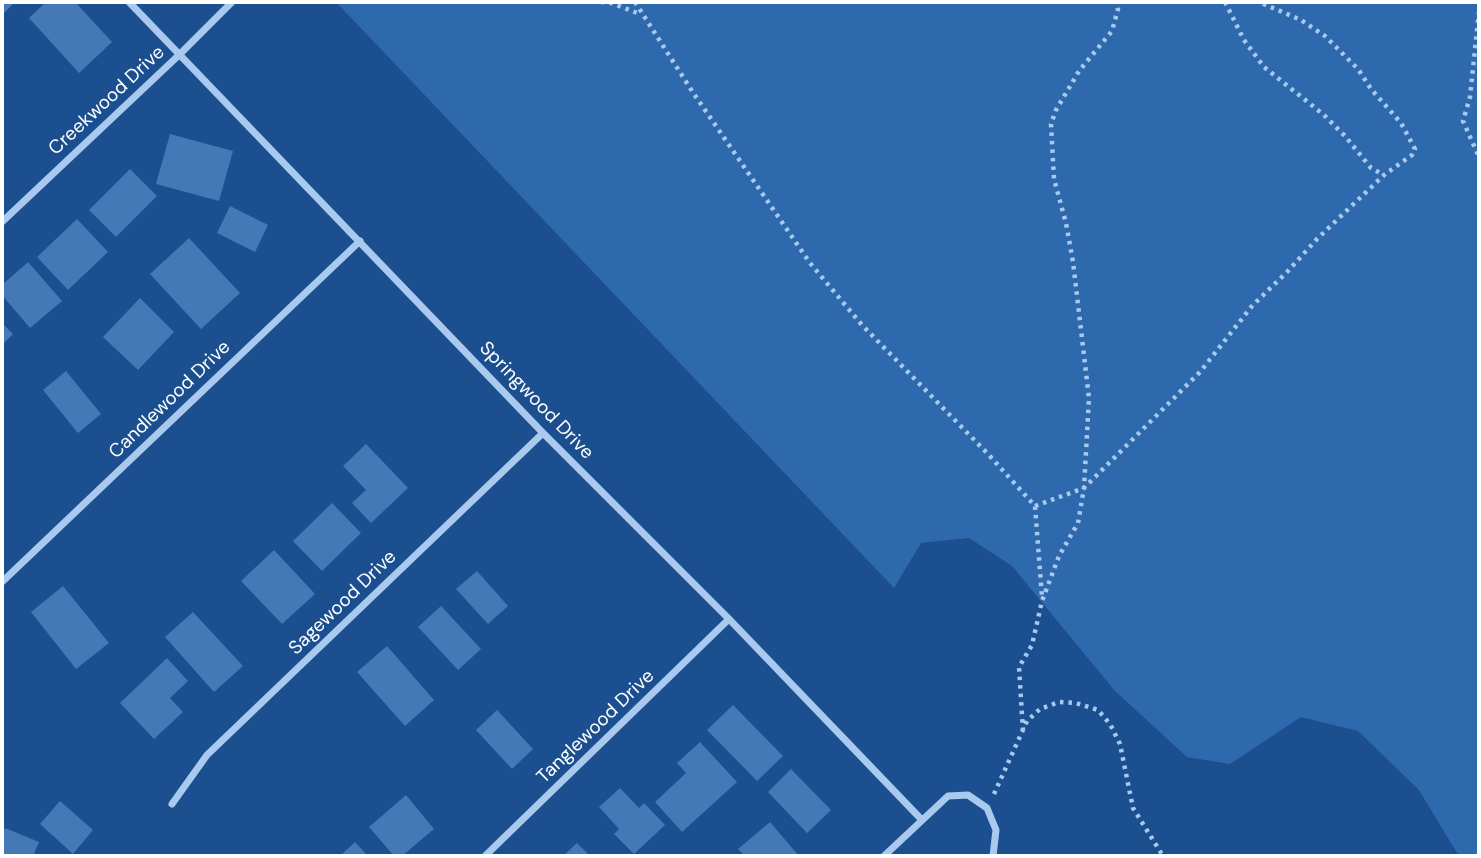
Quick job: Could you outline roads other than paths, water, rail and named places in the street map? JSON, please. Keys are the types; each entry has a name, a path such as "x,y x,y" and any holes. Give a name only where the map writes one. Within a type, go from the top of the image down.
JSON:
{"street":[{"name":"Springwood Drive","path":"129,2 543,433 729,619 922,820"},
{"name":"Creekwood Drive","path":"2,222 232,2"},
{"name":"Candlewood Drive","path":"2,582 360,241"},
{"name":"Sagewood Drive","path":"172,804 207,755 543,433"},
{"name":"Tanglewood Drive","path":"485,856 729,619"},
{"path":"884,856 948,796 968,795 987,808 996,830 993,856"}]}
